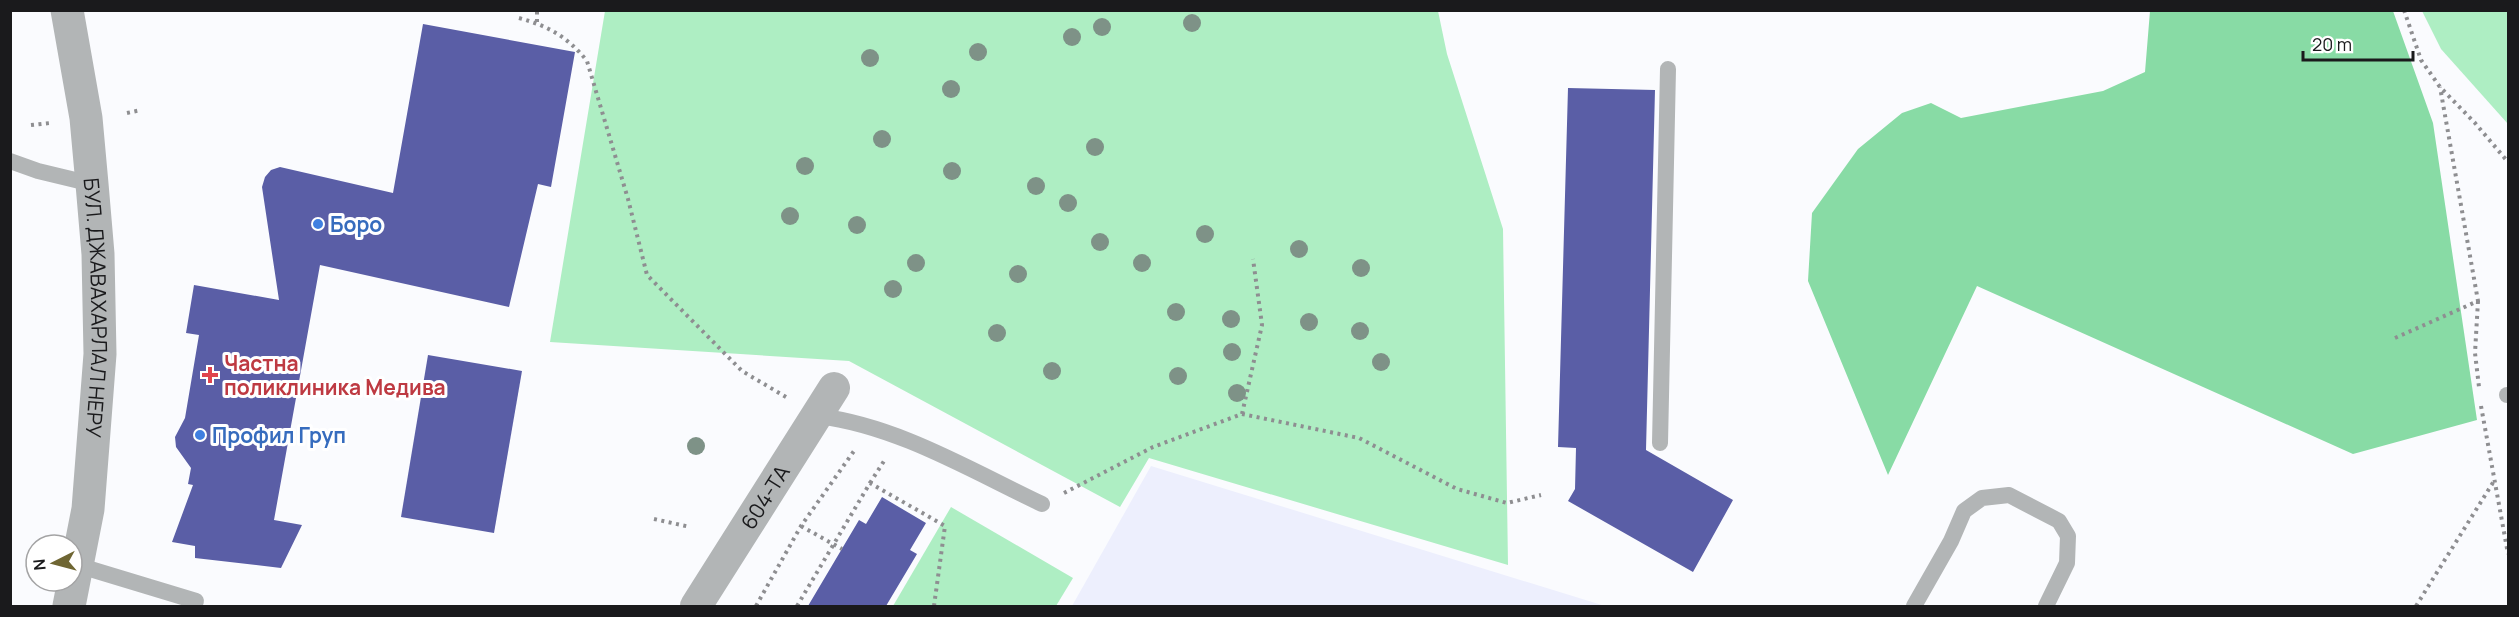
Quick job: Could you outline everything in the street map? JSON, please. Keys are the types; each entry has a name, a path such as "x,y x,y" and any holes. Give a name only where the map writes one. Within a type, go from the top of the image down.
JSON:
{"street":[{"name":"БУЛ. ДЖАВАХАРЛАЛ НЕРУ","path":"67,10 86,118 98,254 99,354 88,509 83,533"},
{"name":"604-ТА","path":"696,606 834,388"}],"lane":[{"path":"1660,443 1668,69"},
{"path":"10,161 92,184"},
{"path":"818,416 871,426 900,436 1042,504"},
{"path":"1914,606 1951,541 1964,511 1982,498 2008,495 2059,521 2068,536 2067,563 2046,606"},
{"path":"84,567 196,601 194,606"}],"path":[{"path":"537,10 537,22"},
{"path":"2404,10 2421,60 2440,87 2508,162"},
{"path":"519,18 537,22 572,43 587,61 628,199 647,275 742,370 818,416"},
{"path":"2440,87 2478,301 2475,353 2482,410 2508,554"},
{"path":"127,113 141,110"},
{"path":"31,125 50,123"},
{"path":"1242,414 1262,325 1253,259"},
{"path":"2395,338 2478,301"},
{"path":"1042,504 1153,447 1242,414 1359,438 1457,489 1507,503 1541,495"},
{"path":"756,606 801,526 871,426"},
{"path":"2416,606 2495,480"},
{"path":"797,606 870,483 945,525 934,606"},
{"path":"654,519 690,527"},
{"path":"801,526 842,549"}],"shaded area":[{"path":"1151,466 1605,606 1072,606"}],"green space":[{"path":"605,11 1438,11 1447,54 1503,229 1508,565 1149,458 1120,507 849,361 550,342"},
{"path":"2150,11 2393,11 2433,123 2477,420 2353,454 1977,286 1888,475 1808,281 1812,213 1858,149 1902,113 1931,103 1961,118 2103,91 2145,72"},
{"path":"2422,11 2508,11 2508,124 2441,49"},
{"path":"951,507 1073,578 1056,606 893,606"}],"building":[{"path":"423,24 575,52 551,187 538,184 509,307 320,265 274,520 302,525 281,568 195,558 195,546 172,542 193,485 188,484 191,468 176,447 175,437 185,418 199,335 186,333 194,285 279,300 262,187 265,177 271,170 280,167 393,193"},
{"path":"1568,88 1655,90 1646,450 1733,500 1693,572 1568,501 1575,489 1576,448 1558,447"},
{"path":"428,355 522,371 494,533 401,517"},
{"path":"882,497 926,523 910,550 917,554 886,606 808,606 859,520 866,524"}],"place":[{"name":"Боро","path":"318,224"},
{"name":"Частна поликлиника Медива","path":"210,375"},
{"name":"Профил Груп","path":"200,435"}]}
